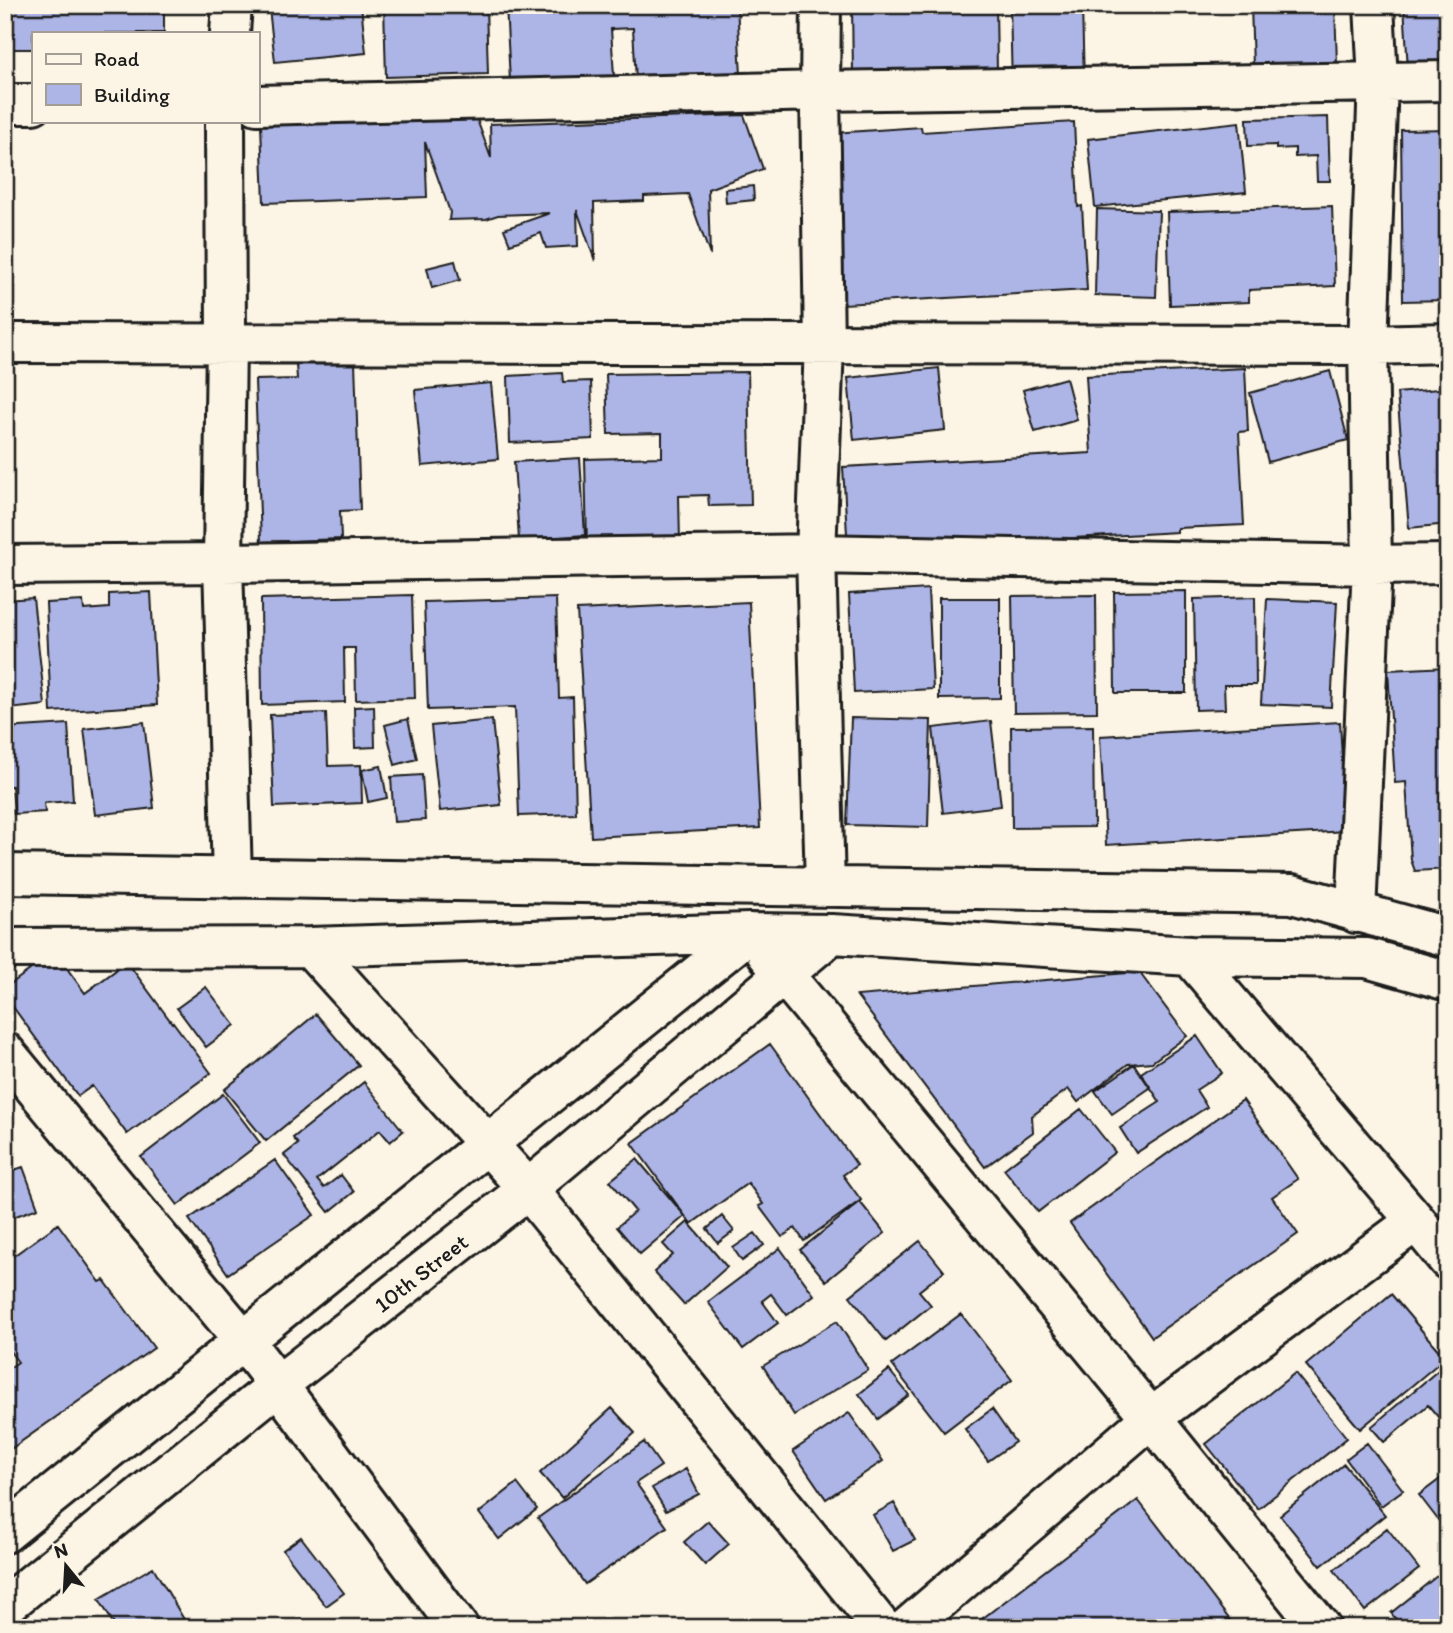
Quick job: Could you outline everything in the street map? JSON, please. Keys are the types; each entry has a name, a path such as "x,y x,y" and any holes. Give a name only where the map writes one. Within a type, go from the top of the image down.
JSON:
{"street":[{"path":"230,32 232,5"},
{"path":"821,5 824,345 816,554 825,887"},
{"path":"1356,913 1373,565 1368,345 1378,81 1374,5"},
{"path":"259,105 820,91 1448,81"},
{"path":"5,104 32,104"},
{"path":"225,122 223,563 232,878"},
{"path":"5,342 824,345 1448,343"},
{"path":"5,565 816,554 1373,565 1448,564"},
{"path":"5,874 1292,894 1448,937"},
{"path":"749,933 1151,1418 1321,1628"},
{"path":"5,1533 749,933"},
{"path":"5,948 310,947 749,933 832,934 1190,956 1367,958 1448,981"},
{"name":"10th Street","path":"12,1609 278,1385 528,1189 832,934"},
{"path":"310,947 528,1189 882,1628"},
{"path":"1190,956 1448,1260"},
{"path":"5,1052 244,1341 459,1628"},
{"path":"908,1628 1151,1418 1416,1221"}],"building":[{"path":"5,5 164,5 164,32 32,32 32,49 7,49 8,63 5,63"},
{"path":"296,5 361,5 366,53 275,62 269,8"},
{"path":"384,5 486,5 488,74 386,77"},
{"path":"506,5 737,5 741,75 636,81 633,28 611,29 614,76 510,81"},
{"path":"852,5 996,5 997,71 853,73"},
{"path":"1010,5 1082,5 1084,85 1012,87"},
{"path":"1251,5 1335,5 1337,64 1253,67"},
{"path":"1404,5 1448,5 1448,66 1408,69"},
{"path":"744,115 763,169 708,189 710,255 688,194 644,196 644,201 594,203 595,261 577,210 578,246 546,248 541,233 510,244 504,229 550,213 449,220 450,212 425,142 427,197 264,203 261,125 476,117 491,158 490,124"},
{"path":"1328,117 1330,181 1317,181 1316,156 1295,157 1295,148 1276,149 1276,145 1248,146 1247,119"},
{"path":"1074,122 1078,207 1082,206 1087,290 843,304 833,133 921,127 922,132"},
{"path":"1239,122 1246,192 1095,207 1088,139"},
{"path":"1448,129 1448,300 1403,301 1401,130"},
{"path":"753,186 754,200 726,203 725,189"},
{"path":"1332,206 1335,286 1249,290 1249,302 1170,305 1167,212"},
{"path":"1097,209 1159,211 1156,297 1095,295"},
{"path":"455,261 460,280 432,288 427,268"},
{"path":"355,362 360,510 340,511 341,539 261,542 255,380 297,379 296,364"},
{"path":"939,368 945,430 854,440 848,378"},
{"path":"1245,368 1248,431 1239,432 1244,525 1177,528 1177,532 848,551 843,467 1091,453 1086,376"},
{"path":"1330,371 1348,440 1268,462 1250,393"},
{"path":"748,372 751,505 709,506 708,495 679,496 680,543 587,545 585,459 662,457 662,433 608,434 606,374"},
{"path":"562,373 563,382 591,381 593,439 510,443 508,376"},
{"path":"1066,378 1077,420 1035,432 1023,390"},
{"path":"491,383 498,459 422,466 415,390"},
{"path":"1448,388 1448,524 1409,528 1397,393"},
{"path":"580,458 585,535 519,540 514,462"},
{"path":"928,589 933,689 854,693 849,594"},
{"path":"1186,591 1186,693 1115,693 1114,592"},
{"path":"151,592 157,705 51,712 46,603 83,601 84,610 109,608 109,594"},
{"path":"412,595 415,698 356,700 355,648 344,648 345,702 262,705 261,599"},
{"path":"1096,595 1097,712 1014,713 1012,596"},
{"path":"1255,597 1256,685 1224,685 1225,709 1196,710 1194,599"},
{"path":"33,598 45,705 9,709 5,670 5,600"},
{"path":"556,598 559,698 573,697 576,814 519,816 515,707 428,710 424,602"},
{"path":"939,598 1000,598 1000,698 939,699"},
{"path":"1267,599 1337,602 1331,707 1261,704"},
{"path":"749,602 760,828 591,837 577,610"},
{"path":"1448,667 1448,869 1415,871 1411,860 1406,782 1395,783 1388,670"},
{"path":"374,706 375,747 355,748 354,707"},
{"path":"326,713 328,766 361,765 362,803 274,807 270,715"},
{"path":"851,718 931,720 928,827 847,825"},
{"path":"408,719 417,759 395,765 385,725"},
{"path":"492,720 501,805 440,811 431,726"},
{"path":"991,721 1001,806 943,813 933,728"},
{"path":"144,722 154,808 95,815 84,729"},
{"path":"1340,722 1346,831 1106,845 1100,736"},
{"path":"68,724 73,801 44,803 45,812 14,814 12,786 5,787 5,728"},
{"path":"1093,726 1094,827 1012,828 1011,727"},
{"path":"381,766 387,798 368,802 362,770"},
{"path":"422,775 425,820 394,822 391,777"},
{"path":"55,952 85,993 127,962 211,1073 127,1134 92,1086 78,1096 5,996 5,988"},
{"path":"1139,972 1187,1036 1152,1062 1128,1064 1078,1102 1068,1089 1032,1116 1033,1132 985,1167 857,996"},
{"path":"206,987 235,1025 206,1047 177,1008"},
{"path":"316,1014 359,1065 266,1141 224,1090"},
{"path":"1197,1036 1222,1073 1196,1090 1207,1107 1136,1153 1120,1128 1160,1102 1141,1073"},
{"path":"770,1044 857,1165 843,1175 861,1200 804,1241 795,1228 782,1237 759,1206 763,1204 748,1183 691,1224 632,1143"},
{"path":"1134,1064 1150,1088 1112,1114 1095,1091"},
{"path":"364,1082 403,1131 390,1142 380,1130 317,1180 324,1188 341,1175 354,1192 329,1212 284,1155 298,1144 293,1138"},
{"path":"223,1094 260,1143 178,1205 141,1157"},
{"path":"1243,1100 1298,1179 1272,1197 1298,1234 1152,1337 1070,1223"},
{"path":"1081,1109 1115,1152 1038,1212 1004,1169"},
{"path":"637,1159 685,1216 640,1254 617,1227 635,1211 610,1181"},
{"path":"275,1160 314,1215 228,1274 189,1219"},
{"path":"23,1167 38,1208 5,1220 5,1173"},
{"path":"860,1202 885,1233 826,1281 800,1250"},
{"path":"722,1216 734,1231 718,1243 707,1229"},
{"path":"688,1222 727,1267 684,1305 654,1272 673,1255 663,1244"},
{"path":"58,1224 100,1282 104,1280 154,1348 5,1453 5,1371 18,1362 5,1345 5,1262"},
{"path":"755,1233 764,1245 742,1261 733,1248"},
{"path":"920,1241 944,1271 919,1291 931,1305 886,1341 850,1296"},
{"path":"780,1248 814,1295 787,1315 771,1294 762,1301 778,1323 743,1349 708,1302"},
{"path":"1391,1294 1445,1358 1360,1429 1306,1365"},
{"path":"961,1314 1012,1380 944,1432 892,1365"},
{"path":"837,1321 868,1370 794,1415 763,1366"},
{"path":"1448,1362 1448,1410 1439,1418 1428,1405 1384,1442 1371,1427"},
{"path":"889,1370 909,1395 878,1419 859,1394"},
{"path":"1295,1373 1347,1438 1258,1509 1206,1444"},
{"path":"612,1408 635,1433 562,1498 540,1473"},
{"path":"992,1409 1015,1442 988,1461 965,1429"},
{"path":"849,1413 883,1461 826,1499 793,1451"},
{"path":"644,1442 661,1466 636,1483 667,1527 585,1584 538,1518"},
{"path":"1367,1443 1403,1490 1381,1506 1346,1459"},
{"path":"1344,1464 1385,1515 1321,1566 1280,1515"},
{"path":"686,1469 699,1494 666,1511 652,1488"},
{"path":"1448,1473 1448,1521 1442,1525 1419,1495"},
{"path":"517,1483 537,1509 499,1539 479,1513"},
{"path":"1138,1500 1236,1628 970,1628"},
{"path":"894,1503 915,1540 893,1551 873,1515"},
{"path":"708,1521 729,1544 705,1565 684,1542"},
{"path":"1387,1528 1419,1569 1365,1611 1334,1570"},
{"path":"1448,1528 1448,1543 1441,1533"},
{"path":"301,1537 344,1593 326,1606 283,1550"},
{"path":"153,1567 189,1628 116,1628 99,1599"},
{"path":"1448,1567 1448,1628 1403,1628 1391,1613"},
{"path":"369,1619 376,1628 357,1628"}]}
